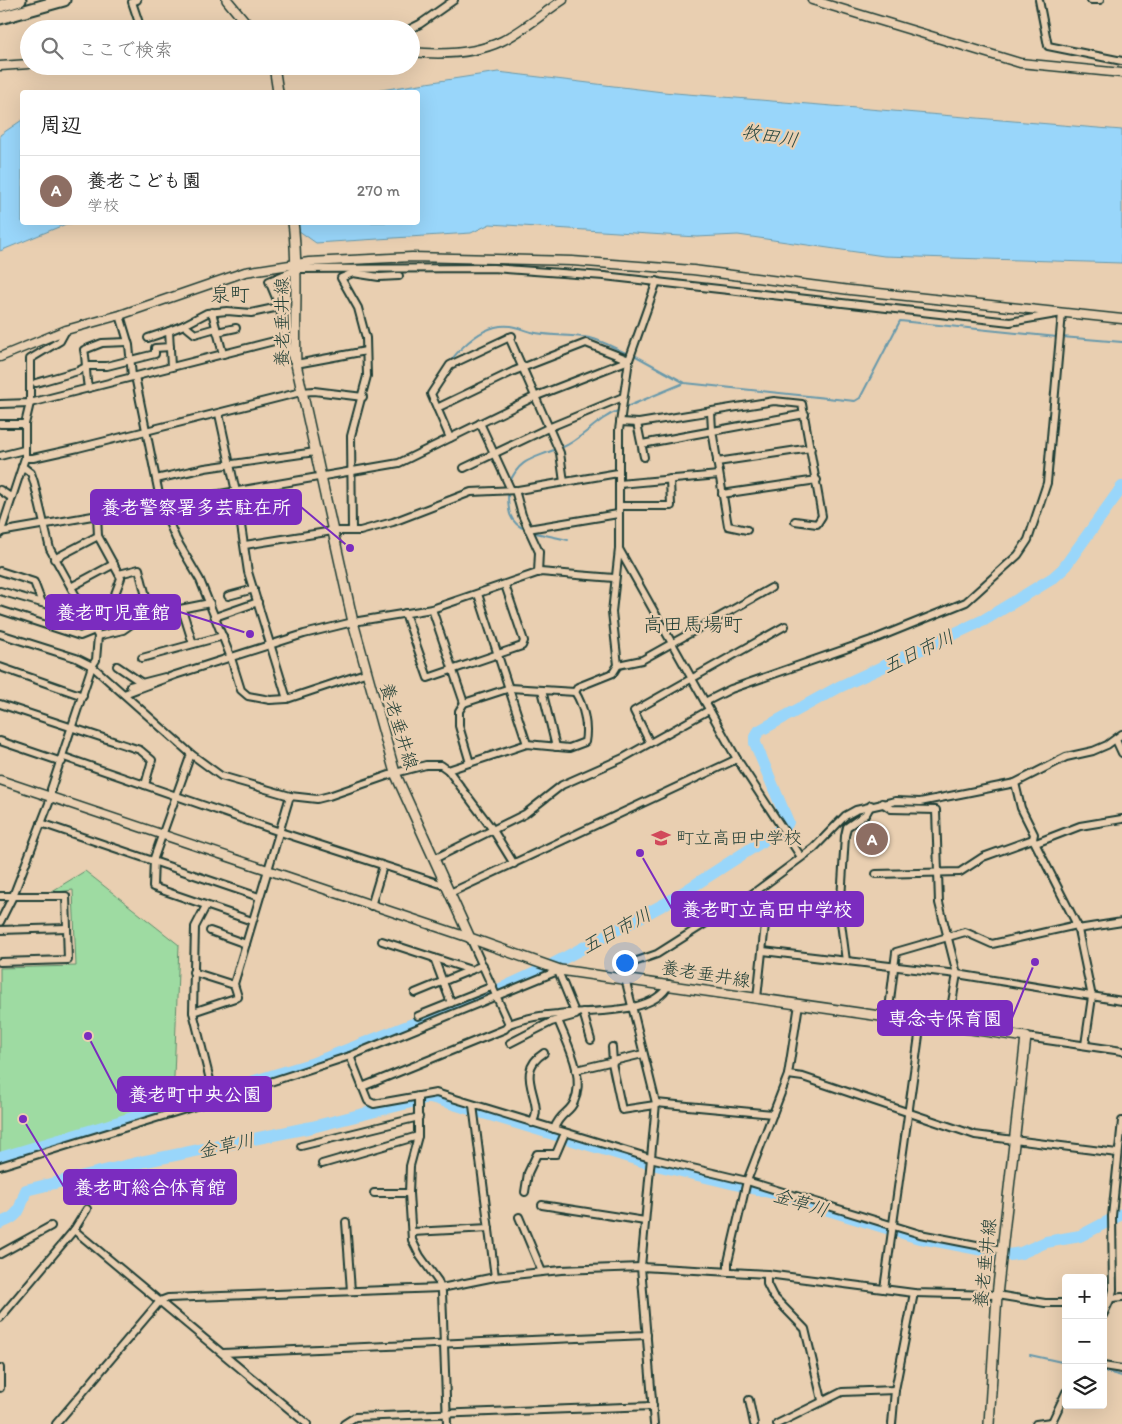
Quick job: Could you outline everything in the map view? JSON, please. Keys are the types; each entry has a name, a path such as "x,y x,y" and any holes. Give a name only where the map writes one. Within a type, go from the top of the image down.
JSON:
{"highway":[{"path":"0,6 20,0"},
{"path":"0,18 64,0"}],"main road":[{"path":"226,0 243,20"},
{"path":"275,75 278,90"},
{"name":"養老垂井線","path":"293,225 298,266 294,326 296,364 365,673 395,773 470,938 557,969 1026,1037 1002,1252 988,1424"}],"street":[{"path":"137,0 132,2 138,20"},
{"path":"420,24 454,0"},
{"path":"420,52 455,53 485,48 504,40 563,0"},
{"path":"812,0 1020,63 1122,73"},
{"path":"1039,0 1048,46 1122,61"},
{"path":"1091,0 1100,0"},
{"path":"0,66 20,65"},
{"path":"0,357 66,330 120,315 245,272 412,257 572,261 702,271 1122,319"},
{"path":"366,351 296,364 292,359 279,307 269,281 298,266 354,271 406,267 493,268 657,281 1010,322 1062,313"},
{"path":"352,530 351,436 363,397 367,376 366,351 364,325 354,299 341,278 354,271 379,278 399,276"},
{"path":"575,692 578,687 613,673 618,665 612,612 614,578 619,549 618,514 620,506 618,473 620,422 629,360 657,281"},
{"path":"148,338 184,325 202,314 212,312 251,313 279,307"},
{"path":"212,312 223,354"},
{"path":"705,702 731,689 797,668 966,602 1018,556 1028,540 1047,483 1062,313"},
{"path":"120,315 128,342 130,361 161,504 176,539 200,580 210,602 241,690 248,696 270,700 287,699 365,673"},
{"path":"184,325 195,334 236,328"},
{"path":"0,533 25,458 25,424 30,403 30,359 60,341 66,330"},
{"path":"169,331 171,367"},
{"path":"450,438 431,394 450,365 510,337 524,367 534,397 560,453 564,482"},
{"path":"0,404 30,403 286,338"},
{"path":"88,387 85,368 87,362 84,350 102,343 128,342"},
{"path":"437,408 524,367 586,343 629,360"},
{"path":"36,383 85,368 130,361 155,354 155,348 170,347"},
{"path":"0,533 399,463 534,397 629,360"},
{"path":"25,458 33,458 219,414 301,392 363,397"},
{"path":"464,468 548,428 623,397"},
{"path":"620,422 637,423 774,401 802,404 822,516 818,524 795,521"},
{"path":"711,412 712,430 728,526 747,530"},
{"path":"219,414 236,492 248,572 287,699"},
{"path":"642,444 805,414"},
{"path":"480,423 513,490 539,552 538,573"},
{"path":"637,423 644,457"},
{"path":"0,424 25,424"},
{"path":"717,462 811,448"},
{"path":"0,456 24,450"},
{"path":"156,479 315,452"},
{"path":"0,922 13,896 51,798 92,666 96,660 96,633 54,559 31,473 22,466"},
{"path":"245,545 332,531 360,531 393,522 471,492 513,490 618,473"},
{"path":"619,484 719,475"},
{"path":"620,506 671,506 670,479"},
{"path":"722,494 817,480"},
{"path":"0,490 12,498"},
{"path":"528,529 618,514"},
{"path":"0,591 87,616 112,602 121,578 98,536 97,515"},
{"path":"54,559 98,536"},
{"path":"619,549 737,759 801,857"},
{"path":"71,587 114,564"},
{"path":"119,574 139,569 150,612"},
{"path":"0,571 34,582 42,603"},
{"path":"124,694 304,634 353,622 432,609 538,573 614,578"},
{"path":"405,613 428,678 522,646 524,641 505,584"},
{"path":"618,665 642,660 771,588"},
{"path":"228,596 254,589"},
{"path":"478,594 527,744"},
{"path":"0,610 80,636 123,630 156,609 182,609 210,602"},
{"path":"215,617 258,602"},
{"path":"182,609 193,644"},
{"path":"432,609 464,703"},
{"path":"650,743 634,712 785,626"},
{"path":"0,634 76,658 92,666 191,754 221,776 290,796 317,799 395,773 426,766 441,765 448,770 493,830 514,864"},
{"path":"142,658 223,636"},
{"path":"117,666 142,682"},
{"path":"0,667 83,696"},
{"path":"130,686 164,676 169,678"},
{"path":"470,763 459,726 459,711 464,703 510,688 575,692"},
{"path":"542,690 556,747"},
{"path":"448,770 527,744 569,748 584,742 587,732 580,701 575,692"},
{"path":"0,704 140,750 152,760 145,784"},
{"path":"434,859 525,814 562,785 623,758 709,710"},
{"path":"654,1424 641,1267 655,1104 622,978 632,963 657,954 755,892 801,857 846,816 871,805 881,803 920,802 1015,783 1066,756 1093,751 1116,740 1122,734"},
{"path":"1116,740 1122,753"},
{"path":"0,741 145,784 448,890 514,864 737,759"},
{"path":"191,754 154,862 153,887 252,921"},
{"path":"0,780 470,938 509,1024"},
{"path":"1015,783 1021,808 1034,834 1035,841 1077,927 1092,997 1085,1045"},
{"path":"193,1012 238,997 234,985 290,796"},
{"path":"881,803 891,809 936,810 939,903 957,974 948,1025"},
{"path":"846,961 840,915 845,836 847,827 866,814 871,805"},
{"path":"876,874 960,872 983,857 1080,826 1122,819"},
{"path":"41,822 259,897"},
{"path":"371,906 383,866"},
{"path":"755,892 766,915 757,998"},
{"path":"0,896 66,896 68,960 0,962"},
{"path":"206,906 195,927 193,1012 216,1100"},
{"path":"888,1017 896,952 965,932 992,944 1077,927 1122,922"},
{"path":"0,930 67,928"},
{"path":"210,931 246,944"},
{"path":"382,941 471,970"},
{"path":"763,951 957,974 1122,1001"},
{"path":"434,958 451,1003"},
{"path":"415,993 483,965"},
{"path":"0,1166 216,1100 350,1056 498,997 557,969 580,1012 591,1040"},
{"path":"193,972 234,985"},
{"path":"362,1087 505,1029 509,1024 541,1016 631,1008 644,1004 666,990 669,984"},
{"path":"418,1016 493,986"},
{"path":"728,1272 728,1262 748,1181 788,1074 799,1004"},
{"path":"510,1043 558,1020 580,1012"},
{"path":"554,1130 558,1117 574,1104 577,1094 576,1070 558,1020"},
{"path":"884,1289 921,1021"},
{"path":"1026,1037 1122,1051"},
{"path":"612,1047 612,1063 622,1110 655,1104 773,1114"},
{"path":"532,1123 536,1113 529,1074 533,1063 544,1052"},
{"path":"576,1070 612,1063 643,1054"},
{"path":"350,1056 368,1101 374,1104 418,1099 436,1093 554,1130 564,1136 748,1181 920,1234 1002,1252"},
{"path":"788,1074 803,1077 974,1135 1014,1142 1117,1152"},
{"path":"418,1099 418,1136 410,1166 409,1193 412,1240 441,1288 447,1424"},
{"path":"473,1105 495,1277"},
{"path":"301,1146 419,1117"},
{"path":"1107,1307 1112,1298 1112,1220 1119,1172 1117,1152 1122,1121"},
{"path":"322,1164 418,1136"},
{"path":"525,1192 528,1173 537,1154 556,1154 564,1136"},
{"path":"374,1193 409,1193"},
{"path":"542,1205 645,1221"},
{"path":"0,1318 74,1230 87,1209"},
{"path":"518,1217 542,1272"},
{"path":"346,1222 351,1291"},
{"path":"0,1254 51,1226"},
{"path":"412,1232 489,1228"},
{"path":"74,1230 307,1424"},
{"path":"56,1424 160,1301 168,1298 441,1288 495,1277 542,1272 641,1267 767,1274 914,1293 998,1295 1045,1303 1062,1303"},
{"path":"767,1274 768,1284 773,1296 805,1329 822,1400"},
{"path":"892,1424 895,1390 914,1293"},
{"path":"1107,1299 1122,1297"},
{"path":"223,1353 444,1342 647,1335"},
{"path":"1107,1367 1122,1369"},
{"path":"0,1368 0,1388"},
{"path":"777,1424 822,1400 842,1392 895,1390"},
{"path":"749,1400 754,1424"},
{"path":"1036,1424 1051,1423 1062,1400"},
{"path":"344,1424 355,1417 653,1406"}],"green space":[{"path":"85,871 179,945 173,1103 0,1155 0,968 76,966 73,890 49,893"}],"water":[{"name":"牧田川","path":"498,72 663,92 1122,130 1122,263 884,256 738,235 697,237 490,224 471,233 316,243 291,225 420,225 420,90 381,90"},
{"path":"20,121 20,225 64,225 0,251 0,135"}],"waterway":[{"path":"634,355 685,383 855,401 860,398 900,321 1057,337"},
{"path":"429,390 463,347 473,338 497,327 510,326 536,333 590,338 629,354"},
{"path":"1062,337 1122,342"},
{"path":"624,408 684,383"},
{"path":"561,448 604,418 620,410"},
{"path":"510,482 518,468 528,460 556,449"},
{"name":"五日市川","path":"0,1158 311,1064 492,993 542,970 670,901 786,826 788,822 755,743 755,737 759,731 839,687 984,620 1053,578 1063,569 1122,487"},
{"path":"508,492 510,515 516,524 527,530"},
{"path":"531,532 568,540"},
{"name":"金草川","path":"0,1223 12,1218 16,1214 26,1190 141,1162 312,1127 431,1097 470,1109"},
{"name":"金草川","path":"477,1111 652,1164 773,1193 916,1237 1009,1255 1021,1253 1046,1242 1080,1236 1122,1214"},
{"path":"1030,1355 1062,1362"},
{"path":"1107,1372 1122,1376"}],"place":[{"name":"養老警察署多芸駐在所","path":"350,548"},
{"name":"養老町児童館","path":"250,634"},
{"name":"町立高田中学校","path":"661,838"},
{"name":"養老こども園","path":"872,839"},
{"name":"養老町立高田中学校","path":"640,853"},
{"name":"専念寺保育園","path":"1035,962"},
{"name":"養老町中央公園","path":"88,1036"},
{"name":"養老町総合体育館","path":"23,1119"}],"district":[{"name":"泉町","path":"230,294"},
{"name":"高田馬場町","path":"693,624"}]}
